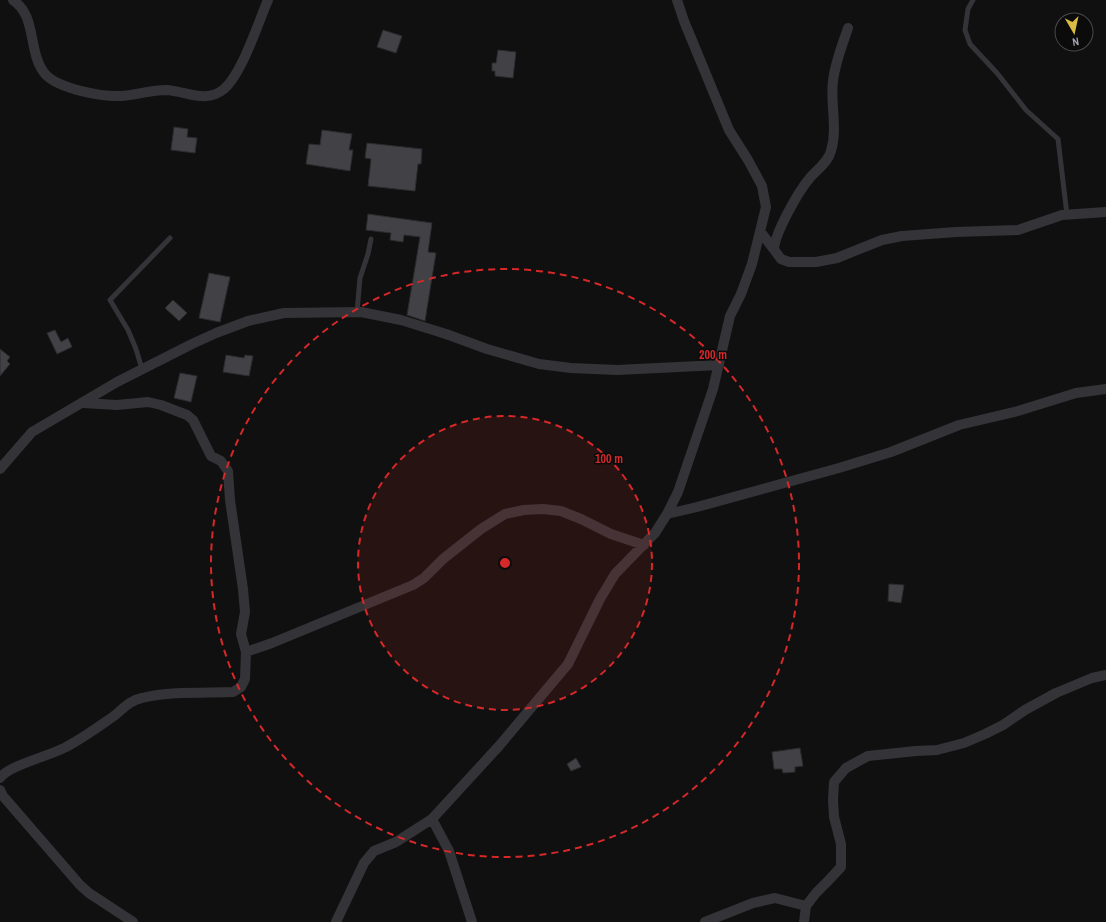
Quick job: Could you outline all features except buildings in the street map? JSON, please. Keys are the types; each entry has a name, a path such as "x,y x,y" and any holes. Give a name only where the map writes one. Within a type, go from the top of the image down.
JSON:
{"street":[{"path":"12,0 25,12 39,65 48,76 60,84 85,92 108,95 120,96 166,90 203,97 216,94 223,90 231,82 238,71 268,0"},
{"path":"336,922 364,863 374,851 396,842 432,819 500,746 568,664 600,599 615,574 654,533 667,514 678,492 713,389 730,316 752,264 766,207 762,186 729,130 689,35 677,0"},
{"path":"774,249 777,237 799,193 824,163 831,151 834,127 833,82 837,61 848,28"},
{"path":"760,231 781,259 789,262 816,262 837,258 882,240 902,236 956,232 1018,230 1067,215 1106,212"},
{"path":"0,469 32,432 54,418 142,369 192,344 248,322 284,313 357,312 401,320 487,349 547,365 571,368 617,370 719,365"},
{"path":"667,514 846,466 891,452 938,432 966,423 1018,411 1076,393 1106,389"},
{"path":"0,778 2,774 64,748 86,736 131,702 141,698 161,695 233,692 240,687 245,678 246,652 241,634 245,612 243,589 230,500 228,471 222,460 211,456 192,420 187,415 161,405 148,402 117,405 83,403"},
{"path":"246,652 272,643 413,585 424,578 443,559 481,529 505,514 524,510 543,509 561,511 612,534 644,545"},
{"path":"804,922 806,906 841,866 841,844 834,817 833,800 834,782 846,768 868,756 916,750 938,750 964,743 1003,725 1025,710 1056,693 1092,678 1106,675"},
{"path":"0,790 3,796 89,893 133,922"},
{"path":"432,819 449,851 472,922"},
{"path":"705,922 754,903 775,898 789,900 806,906"}],"lane":[{"path":"973,0 968,9 965,30 970,44 997,73 1026,110 1058,139 1067,215"},
{"path":"142,369 128,330 110,300 170,238"},
{"path":"357,312 360,278 371,239"}]}
